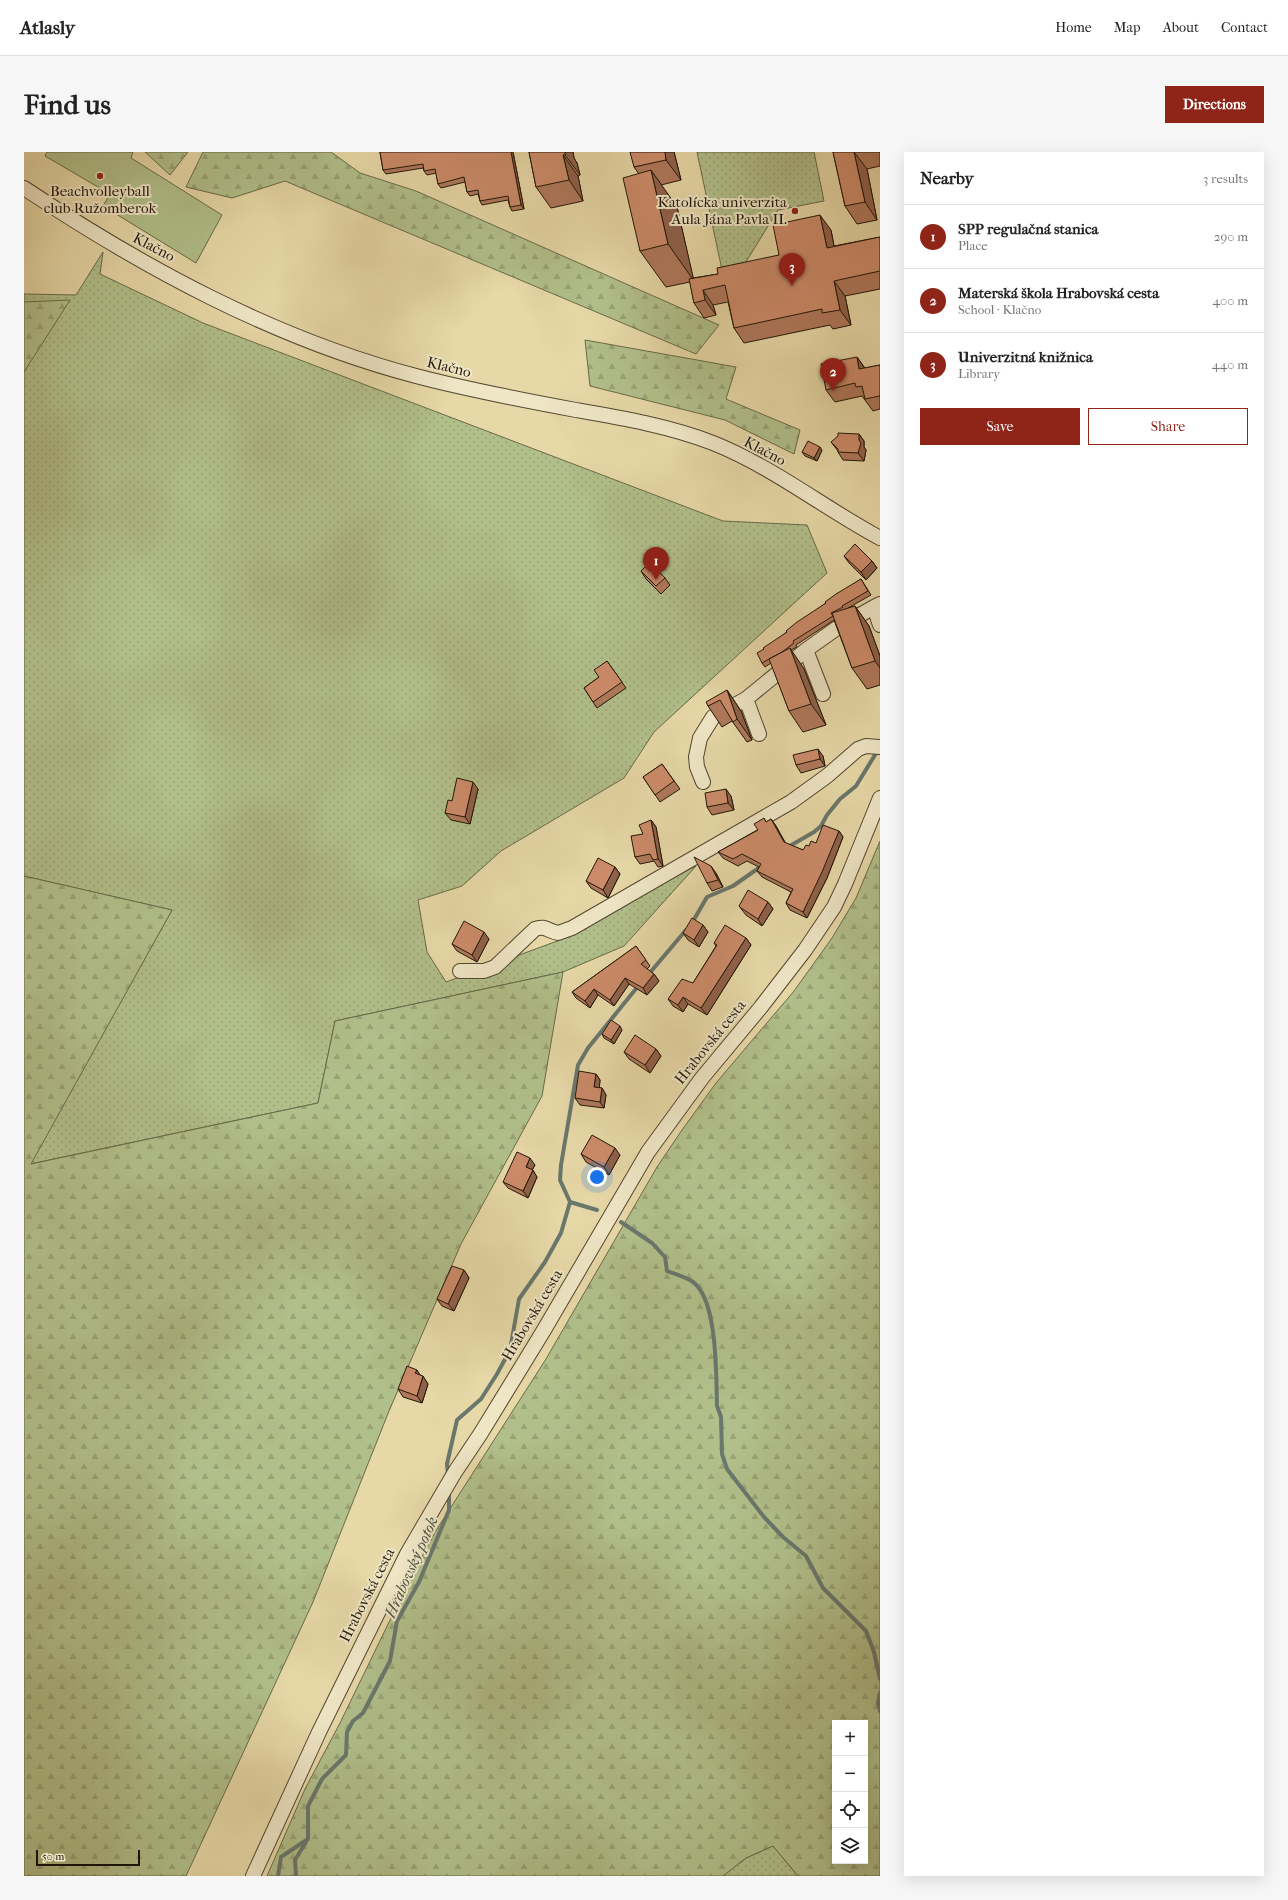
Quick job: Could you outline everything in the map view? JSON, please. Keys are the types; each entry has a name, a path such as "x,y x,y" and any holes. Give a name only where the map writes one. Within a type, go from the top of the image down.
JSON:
{"street":[{"name":"Klačno","path":"24,188 81,226 128,252 224,304 297,336 371,363 415,376 495,394 640,422 696,437 742,457 798,488 880,538"},
{"path":"704,782 697,767 696,757 700,738 713,717 746,699 806,650 837,628 877,606 880,625"},
{"path":"806,650 823,694"},
{"path":"746,699 759,734"},
{"path":"460,971 484,971 495,967 535,929 540,927 546,927 558,933 572,928 791,802 827,776 858,749 866,746 878,747"},
{"name":"Hrabovská cesta","path":"253,1876 319,1732 385,1594 407,1554 455,1472 481,1434 544,1330 620,1197 655,1141 702,1078 806,950 830,912 845,884 880,798"}],"green space":[{"path":"47,152 133,152 131,158 222,215 196,263 103,206 110,194 45,156"},
{"path":"145,152 188,152 170,175"},
{"path":"203,152 331,152 360,173 416,191 719,325 696,354 285,181 232,198 186,187"},
{"path":"697,152 814,152 824,201 778,210 744,265 722,270"},
{"path":"103,252 100,274 203,323 723,521 807,525 827,573 654,732 624,778 501,851 462,886 418,900 427,952 446,982 560,940 619,905 696,866 624,946 563,972 335,1021 318,1103 30,1164 172,910 24,876 24,294 76,295"},
{"path":"70,300 24,372 24,302"},
{"path":"585,340 736,367 726,399 800,430 794,454 725,420 590,386"},
{"path":"880,841 880,1876 798,1876 773,1846 746,1858 723,1876 267,1876 305,1789 340,1723 412,1575 437,1529 546,1359 657,1167 716,1083 794,991 832,938 856,898"},
{"path":"24,876 172,910 31,1164 318,1103 335,1021 563,972 542,1096 461,1244 389,1411 313,1602 186,1876 24,1876"},
{"path":"773,1846 798,1876 723,1876 746,1858"}],"building":[{"path":"380,152 511,152 521,205 510,207 508,196 480,201 478,190 467,192 464,177 438,184 435,169 424,171 423,164 383,170"},
{"path":"529,152 565,152 565,155 563,155 569,180 536,187"},
{"path":"630,152 665,152 666,160 634,167"},
{"path":"833,152 854,152 865,202 845,206"},
{"path":"651,170 668,244 640,251 623,178"},
{"path":"820,215 827,248 880,237 880,271 834,281 840,310 822,313 822,309 734,328 725,285 703,290 705,300 694,303 689,279 718,274 717,268 779,255 773,225"},
{"path":"857,357 859,369 880,365 880,396 865,399 862,386 856,387 855,383 826,390 821,364"},
{"path":"838,433 859,434 859,440 861,443 858,453 838,452 838,449 831,442 838,436"},
{"path":"808,441 820,447 814,458 802,452"},
{"path":"855,544 872,561 861,572 844,556"},
{"path":"650,562 665,578 656,586 641,571"},
{"path":"861,579 868,591 831,613 833,616 793,641 794,643 782,652 762,663 757,653 787,632 786,631 797,622 826,603 825,602 836,594"},
{"path":"855,606 875,661 852,668 832,613"},
{"path":"790,648 811,704 789,711 769,659"},
{"path":"607,661 622,682 593,702 584,688 599,677 594,670"},
{"path":"727,690 737,719 733,722 720,700 708,706 706,702"},
{"path":"818,749 820,759 796,765 793,755"},
{"path":"662,764 674,781 655,795 643,777"},
{"path":"457,778 473,782 465,817 445,813 448,800 452,801"},
{"path":"726,789 728,803 707,807 705,793"},
{"path":"764,818 766,822 771,819 784,842 803,850 806,845 809,846 811,841 816,843 823,825 839,831 803,912 786,903 793,889 757,871 761,864 742,854 733,859 718,852 758,830 754,824"},
{"path":"651,820 658,859 653,860 650,854 635,857 631,836 643,834 639,825"},
{"path":"694,857 711,866 718,880 707,883"},
{"path":"598,858 615,867 603,890 586,881"},
{"path":"748,890 768,902 758,919 739,906"},
{"path":"692,918 703,925 694,940 683,933"},
{"path":"464,921 484,932 472,955 452,944"},
{"path":"725,925 746,938 701,1008 683,997 678,1005 668,999 682,979 693,983 717,945 714,943"},
{"path":"636,946 646,960 641,964 654,974 643,988 625,978 610,1000 594,989 585,1001 572,992"},
{"path":"611,1020 620,1026 611,1040 602,1034"},
{"path":"635,1035 656,1049 645,1065 624,1052"},
{"path":"579,1071 596,1074 594,1087 602,1088 600,1102 575,1098"},
{"path":"592,1135 615,1148 604,1167 581,1154"},
{"path":"517,1152 530,1158 526,1167 533,1170 523,1191 503,1182"},
{"path":"452,1266 464,1270 448,1304 437,1299"},
{"path":"407,1366 417,1370 415,1373 423,1376 417,1396 398,1389"}],"waterway":[{"name":"Hrabovský potok","path":"788,847 814,832 821,826 827,815 840,799 856,786 878,750"},
{"name":"Hrabovský potok","path":"692,923 707,897 733,886 763,865"},
{"name":"Hrabovský potok","path":"648,975 686,930"},
{"name":"Hrabovský potok","path":"448,1475 447,1464 457,1420 481,1399 497,1374 510,1350 519,1299 545,1262 561,1233 570,1202 560,1180 561,1165 578,1065 588,1048 639,985"},
{"path":"570,1202 597,1210"},
{"path":"621,1222 652,1243 665,1257 667,1271 690,1280 701,1291 707,1305 714,1340 717,1406 721,1417 722,1454 727,1469 764,1517 783,1537 806,1556 823,1588 866,1631 874,1652 880,1679"},
{"name":"Hrabovský potok","path":"278,1876 281,1857 308,1839 308,1806 322,1779 346,1755 347,1732 353,1721 363,1713 390,1661 397,1621 419,1582 449,1510 449,1491"},
{"path":"880,1693 878,1702 880,1711"},
{"path":"296,1876 295,1860 306,1842"}],"place":[{"name":"Beachvolleyball club Ružomberok","path":"100,176"},
{"name":"Katolícka univerzita Aula Jána Pavla II.","path":"795,211"},
{"name":"Univerzitná knižnica","path":"792,286"},
{"name":"Materská škola Hrabovská cesta","path":"833,391"},
{"name":"SPP regulačná stanica","path":"656,580"}]}
